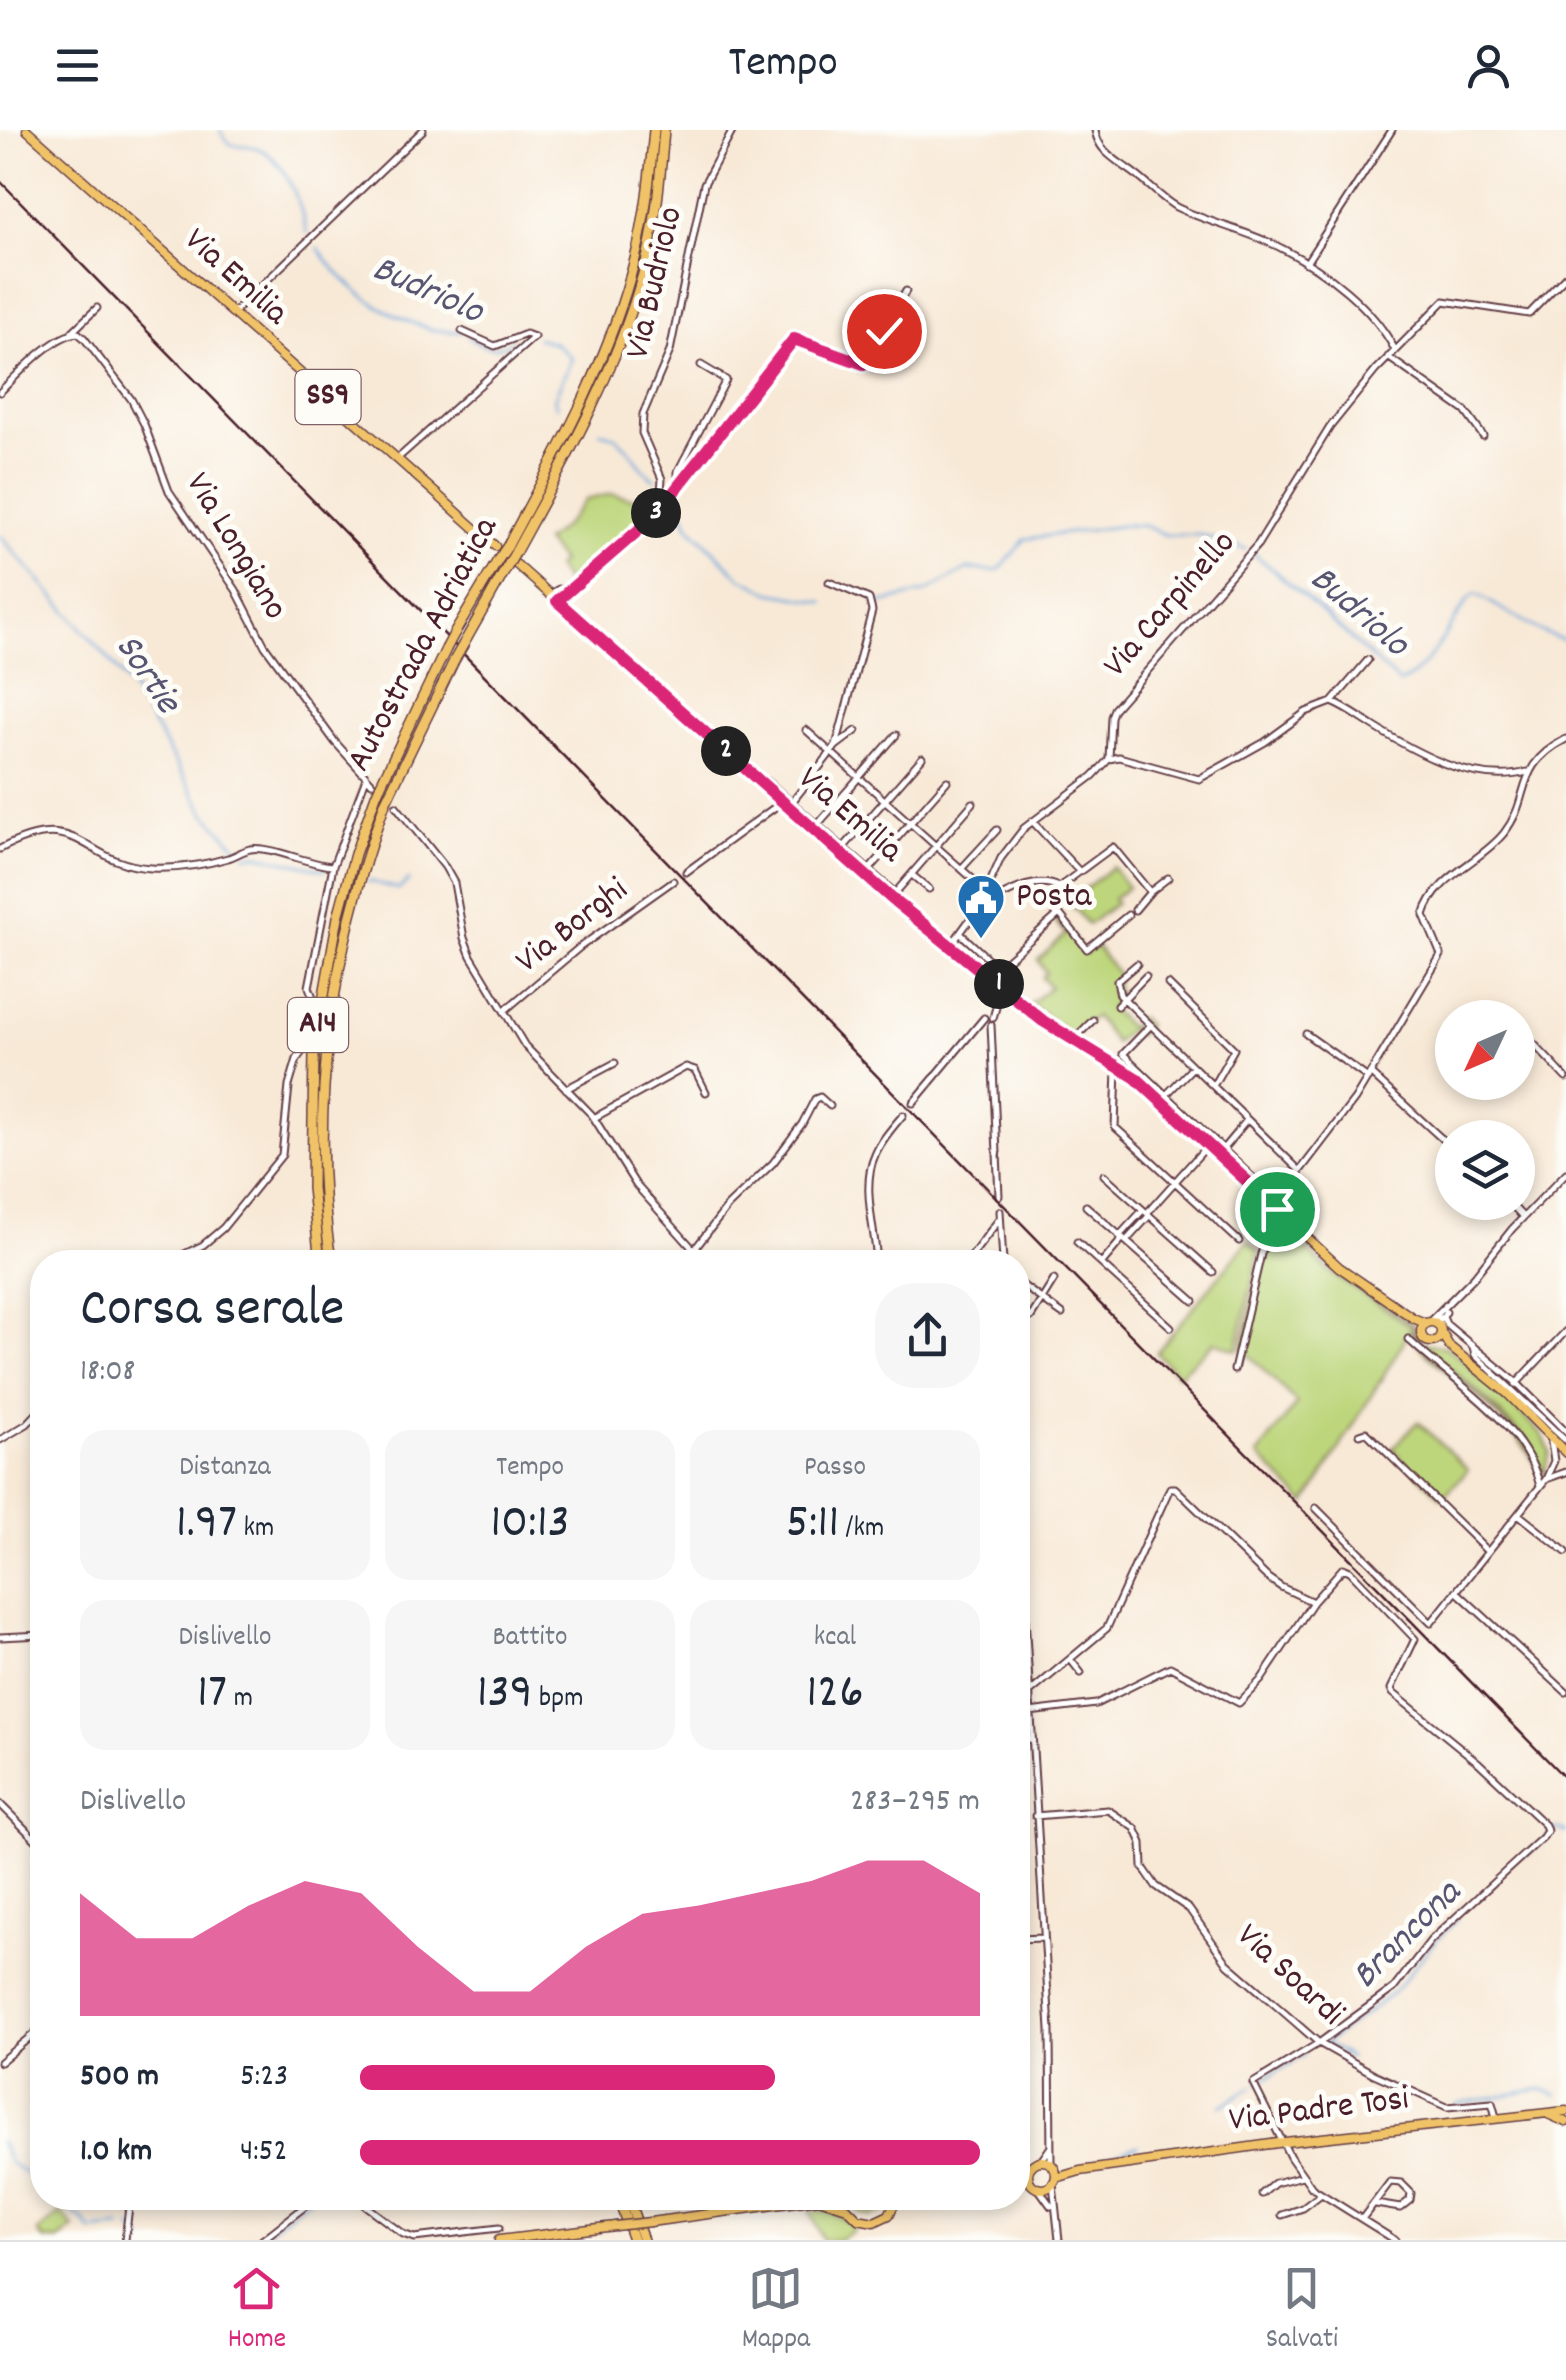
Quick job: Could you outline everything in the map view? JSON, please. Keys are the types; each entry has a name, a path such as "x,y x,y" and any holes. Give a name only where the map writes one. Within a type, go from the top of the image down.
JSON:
{"highway":[{"name":"Autostrada Adriatica","path":"330,1250 323,1167 325,1053 348,920 364,861 455,659 508,564 506,548 563,444 612,336 635,260 654,130"},
{"name":"Autostrada Adriatica","path":"506,548 576,440 626,329 654,224 664,130"},
{"name":"Autostrada Adriatica","path":"319,1250 312,1188 314,1052 338,917 374,785 454,634 508,564"},
{"path":"623,2210 638,2238"},
{"path":"631,2210 638,2238"}],"main road":[{"name":"Via Emilia","path":"27,130 396,459 506,548"},
{"name":"Via Emilia","path":"508,564 554,597 893,895 1043,1021 1117,1067 1139,1075 1207,1146 1338,1267 1412,1318 1440,1330 1450,1346"},
{"name":"Via Emilia","path":"1425,1325 1425,1340 1450,1346 1513,1388 1552,1428 1566,1454"},
{"path":"1432,1342 1440,1330"},
{"name":"Via Padre Tosi","path":"1080,2171 1285,2142 1566,2111"},
{"path":"1543,2113 1566,2122"},
{"path":"1030,2170 1041,2161 1080,2171"},
{"path":"1052,2166 1054,2181"},
{"path":"1030,2184 1036,2187 1080,2171"},
{"path":"1030,2180 1036,2187"},
{"path":"498,2240 741,2210"},
{"path":"852,2210 858,2219 874,2222 891,2210"}],"street":[{"path":"233,313 423,130"},
{"name":"Via Budriolo","path":"660,506 662,479 642,434 643,414 670,351 704,184 733,130"},
{"path":"1094,130 1096,141 1106,153 1171,204 1208,222 1283,248 1306,264 1374,317 1395,350"},
{"path":"1306,264 1392,130"},
{"name":"Via Carpinello","path":"1108,760 1114,709 1258,544 1330,427 1388,357 1444,301 1529,314 1543,304 1566,276"},
{"path":"554,597 655,516 794,339 864,364 906,292"},
{"path":"0,392 97,308"},
{"path":"396,459 534,337 532,334 496,346 462,331"},
{"name":"Via Longiano","path":"70,334 78,333 84,338 120,384 144,424 178,506 236,590 265,646 335,742 374,785"},
{"path":"1388,357 1466,411 1483,436"},
{"path":"678,490 678,472 726,380 701,365"},
{"path":"829,582 864,596 872,604 833,749"},
{"path":"952,944 979,907 1001,858 1032,821 1093,776 1108,760 1119,757 1199,779 1266,742 1306,712 1332,702 1368,660"},
{"path":"1332,702 1455,767 1499,776 1527,772"},
{"path":"806,730 833,749 858,777 975,881"},
{"path":"686,872 787,803 833,749 856,732"},
{"path":"818,824 896,735"},
{"path":"1234,1370 1275,1208 1370,1076 1440,960 1424,915 1429,902 1466,864 1500,838 1508,827 1527,772 1550,748 1566,739"},
{"path":"844,847 922,758"},
{"name":"Via Emilia","path":"767,781 787,803 818,824 870,870 893,895"},
{"path":"870,870 947,781"},
{"path":"193,1250 223,1228 282,1155 289,1086 307,1044 314,1000 309,987 332,866 374,785"},
{"path":"390,801 445,866 454,883 471,956 537,1061 594,1118 636,1186 694,1250 717,1218 787,1146 815,1099 820,1097 830,1106"},
{"path":"893,895 973,804"},
{"path":"1032,821 1079,871"},
{"path":"962,868 997,830"},
{"path":"0,849 32,836 64,832 135,866 203,864 252,849 332,866"},
{"path":"1150,892 1113,847 1058,887 1053,906 1087,949 1168,878"},
{"path":"912,874 929,888"},
{"name":"Via Borghi","path":"504,1010 580,946 672,881"},
{"path":"979,907 1029,886 1048,882 1058,887"},
{"path":"998,968 1055,919 1058,912"},
{"path":"912,1102 974,1028 988,1020 1000,993 998,968 960,934"},
{"path":"1137,964 1116,984 1117,991 1300,1172"},
{"path":"1117,1006 1146,976"},
{"path":"1168,984 1234,1049 1213,1086"},
{"path":"988,1020 999,1196"},
{"path":"1073,1040 1093,1020"},
{"path":"1139,1075 1123,1054 1151,1025"},
{"path":"1306,1034 1370,1076 1435,1133"},
{"path":"1535,1046 1566,1078"},
{"path":"566,1089 615,1063"},
{"path":"594,1118 686,1067 695,1070 706,1092"},
{"path":"1117,1067 1114,1127 1239,1240"},
{"path":"1166,1095 1193,1067"},
{"name":"Via Emilia","path":"1139,1075 1166,1095 1192,1127 1272,1196"},
{"path":"876,1250 870,1173 875,1154 903,1114"},
{"path":"1222,1150 1247,1120"},
{"path":"1101,1264 1207,1146"},
{"path":"1535,1205 1566,1173"},
{"path":"1104,1175 1213,1272"},
{"path":"1086,1206 1194,1302"},
{"path":"975,1250 1000,1214 1002,1250"},
{"path":"1425,1325 1474,1277 1522,1220"},
{"path":"1077,1242 1170,1327"},
{"path":"1032,1317 1054,1280"},
{"path":"1030,1291 1062,1314"},
{"path":"1446,1312 1444,1320 1532,1403 1566,1441"},
{"path":"1438,1314 1440,1330"},
{"path":"1513,1388 1566,1331"},
{"path":"1408,1339 1519,1440 1534,1462 1540,1486"},
{"path":"0,1440 30,1421"},
{"path":"1552,1428 1566,1432"},
{"path":"1316,1508 1431,1623 1546,1479 1554,1460 1552,1428"},
{"path":"1360,1434 1366,1432 1487,1551"},
{"path":"1546,1479 1566,1472"},
{"path":"1030,1692 1107,1628 1170,1488 1175,1488 1268,1578 1313,1602"},
{"path":"1518,1514 1566,1552"},
{"path":"1030,1712 1096,1704 1170,1667 1239,1703 1262,1680 1313,1602 1343,1568 1416,1638 1390,1689 1479,1763 1547,1831 1432,1940 1394,1988 1319,2043 1253,2083 1302,2176 1320,2195 1395,2240"},
{"path":"1456,1591 1566,1692"},
{"path":"0,1637 30,1636"},
{"path":"1070,1659 1081,1673"},
{"path":"1030,1727 1052,2166"},
{"path":"0,1804 30,1834"},
{"name":"Via Soardi","path":"1035,1816 1108,1810 1118,1814 1135,1828 1142,1843 1143,1867 1156,1886 1189,1910 1228,1964 1319,2043 1374,2074 1447,2107 1492,2103 1496,2117"},
{"path":"1030,1938 1042,1938"},
{"path":"0,2062 30,2038"},
{"path":"1041,2161 1053,2140"},
{"path":"1262,2194 1275,2183 1302,2176"},
{"path":"1054,2181 1059,2240"},
{"path":"1362,2219 1390,2182 1401,2183 1410,2193 1410,2200 1400,2208 1376,2204"},
{"path":"1036,2187 1055,2213"},
{"path":"1282,2215 1302,2208 1320,2195"},
{"path":"124,2240 130,2233 130,2210"},
{"path":"262,2240 301,2210"},
{"path":"371,2210 414,2238 499,2228"}],"green space":[{"path":"611,494 641,500 654,512 567,585 556,567 561,562 545,542 585,500"},
{"path":"1112,867 1128,887 1113,899 1116,903 1088,925 1069,902"},
{"path":"1057,919 1085,953 1095,945 1119,976 1115,986 1120,998 1110,1009 1130,1028 1140,1018 1147,1025 1137,1035 1130,1029 1115,1043 1095,1016 1073,1036 1030,1004 1050,987 1042,978 1046,973 1038,960 1066,934"},
{"path":"1278,1216 1345,1278 1406,1316 1414,1325 1421,1343 1446,1347 1468,1364 1478,1378 1492,1385 1542,1434 1550,1452 1544,1473 1525,1438 1472,1386 1418,1342 1411,1323 1342,1278"},
{"path":"1276,1221 1333,1275 1410,1326 1415,1340 1410,1331 1306,1504 1258,1455 1297,1403 1242,1348 1263,1255"},
{"path":"1248,1241 1259,1251 1237,1350 1214,1342 1178,1375 1156,1353"},
{"path":"1419,1345 1470,1388 1525,1442 1542,1475 1498,1416"},
{"path":"1418,1422 1468,1470 1442,1498 1392,1449"},
{"path":"824,2210 850,2223 854,2230 838,2240 823,2240 809,2212"},
{"path":"856,2210 884,2210 870,2216"},
{"path":"62,2213 74,2228 59,2240 44,2240 38,2232"}],"waterway":[{"name":"Budriolo","path":"220,130 230,144 253,147 274,159 296,195 307,233"},
{"name":"Budriolo","path":"318,248 353,288 381,308 430,329 461,332"},
{"name":"Budriolo","path":"468,336 490,347 514,341"},
{"name":"Budriolo","path":"537,338 555,343 572,358 554,399 557,407"},
{"name":"Budriolo","path":"600,432 618,439 656,480"},
{"name":"Budriolo","path":"676,495 689,526 740,577 770,592 824,602"},
{"name":"Budriolo","path":"875,602 926,592 968,569 994,571 1025,539 1128,525 1144,526 1166,535 1201,535 1246,549"},
{"name":"Sortie","path":"0,536 132,689 205,813 239,849"},
{"name":"Budriolo","path":"1254,554 1399,683 1429,659 1469,598 1476,594 1544,633 1566,641"},
{"name":"Sortie","path":"245,856 254,854 325,870"},
{"name":"Sortie","path":"368,881 399,889 409,880"},
{"name":"Brancona","path":"1526,1856 1556,1829 1566,1832"},
{"name":"Brancona","path":"1350,2058 1325,2043 1393,1993 1457,1919"},
{"name":"Brancona","path":"1258,2083 1305,2055"},
{"name":"Brancona","path":"1221,2106 1252,2087"},
{"name":"Brancona","path":"1456,2104 1541,2089 1558,2095"},
{"name":"Brancona","path":"0,2141 10,2163 30,2176"},
{"name":"Brancona","path":"1104,2158 1138,2145"},
{"name":"Brancona","path":"70,2210 91,2231 121,2228"},
{"name":"Brancona","path":"255,2240 294,2210"},
{"name":"Brancona","path":"131,2228 143,2240"}],"railway":[{"path":"0,181 1566,1779"}],"place":[{"name":"Posta","path":"981,940"}],"route":[{"path":"884,331 864,364 794,339 655,516 557,601 891,898 1043,1021 1146,1086 1277,1209"}]}
